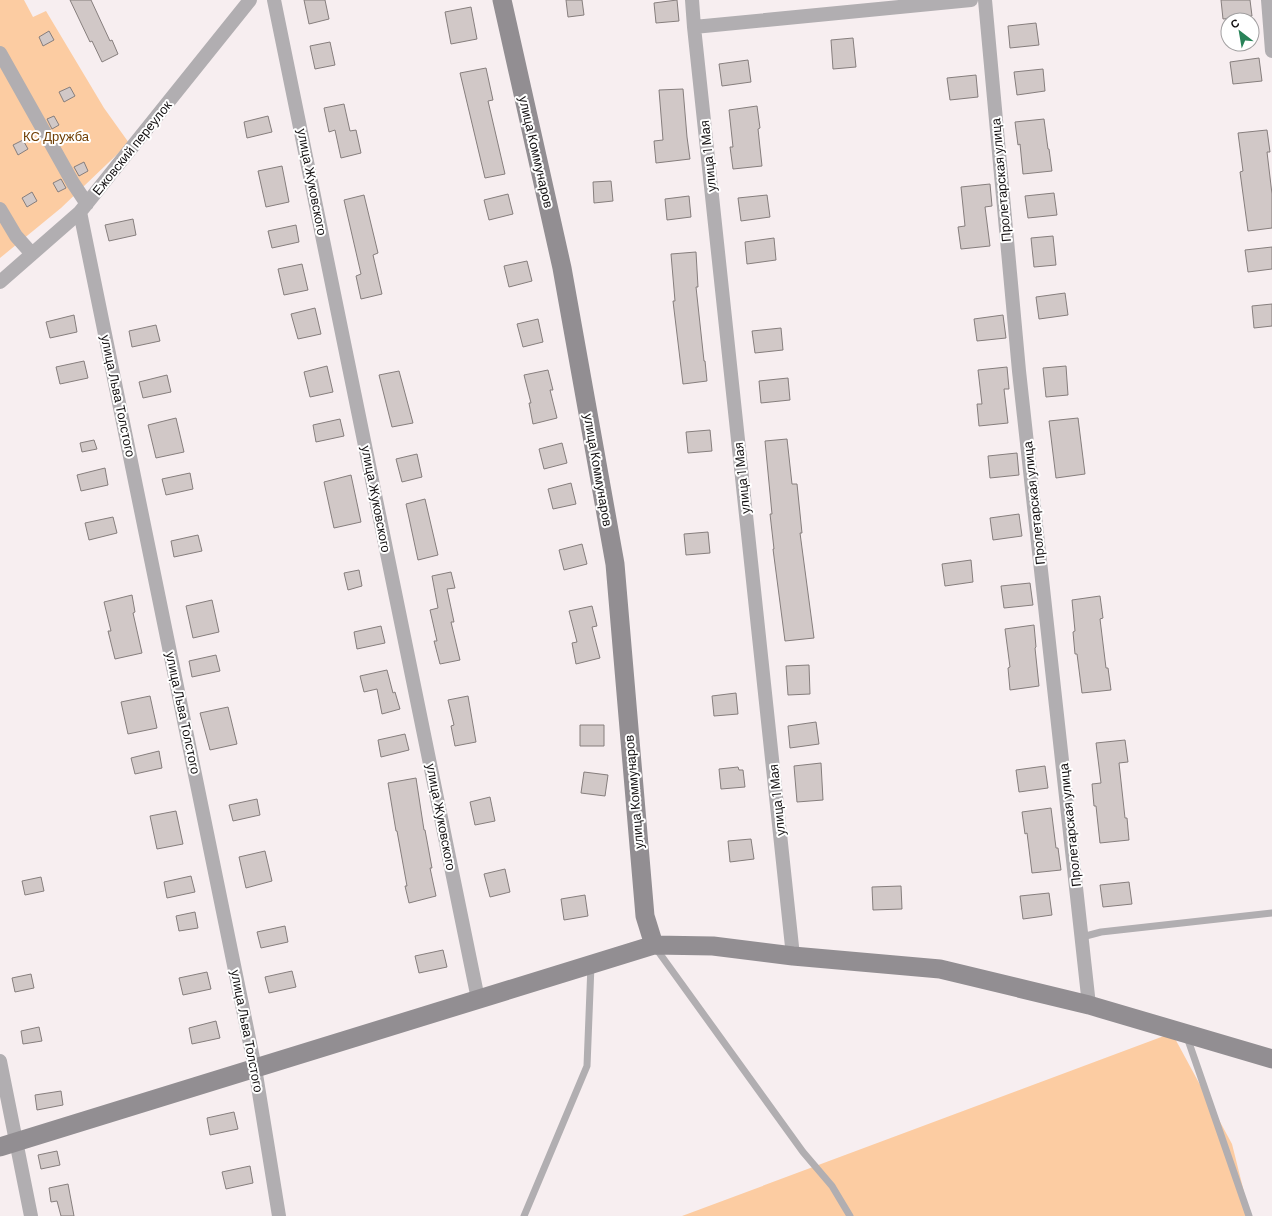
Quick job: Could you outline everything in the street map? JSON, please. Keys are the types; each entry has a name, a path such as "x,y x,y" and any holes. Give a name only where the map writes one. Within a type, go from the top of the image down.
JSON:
{"main road":[{"name":"улица Коммунаров","path":"502,0 562,268 615,564 645,916 654,945"},
{"path":"8,1144 654,945 713,946 793,956 940,969 1089,1005 1272,1059"}],"street":[{"name":"Ежовский переулок","path":"0,282 84,208 250,0"},
{"name":"улица Жуковского","path":"274,0 478,999"},
{"name":"улица 1 Мая","path":"692,0 793,956"},
{"path":"694,28 971,0"},
{"name":"Пролетарская улица","path":"985,0 1020,379 1089,1005"},
{"path":"1268,0 1272,51"},
{"path":"0,53 73,183 84,208"},
{"name":"улица Льва Толстого","path":"84,208 255,1068 279,1216"},
{"path":"0,209 16,236 32,254"},
{"path":"0,1061 8,1144 31,1216"}],"lane":[{"path":"1082,937 1101,932 1272,913"},
{"path":"654,945 804,1152 832,1186 850,1216"},
{"path":"524,1216 587,1066 591,964"},
{"path":"1186,1033 1249,1216"}],"green space":[{"name":"КС Дружба","path":"0,0 24,0 33,17 46,11 104,108 129,143 61,208 0,258"},
{"path":"1172,1033 1232,1144 1250,1216 682,1216"}],"building":[{"path":"70,0 91,0 110,41 112,40 118,54 102,62 92,41 90,42"},
{"path":"304,0 325,0 329,19 309,24"},
{"path":"566,0 582,0 584,15 568,17"},
{"path":"677,0 679,21 656,23 654,3"},
{"path":"1221,0 1250,0 1252,12 1222,12"},
{"path":"471,7 477,39 451,44 445,12"},
{"path":"1036,23 1039,45 1010,48 1008,26"},
{"path":"49,31 54,40 43,46 39,37"},
{"path":"853,38 856,67 833,69 831,40"},
{"path":"330,42 335,65 315,69 310,46"},
{"path":"1259,58 1262,81 1233,84 1230,62"},
{"path":"748,60 751,82 722,86 719,64"},
{"path":"486,68 493,100 488,101 505,174 485,178 460,73"},
{"path":"1043,69 1045,91 1017,95 1014,72"},
{"path":"976,75 978,97 950,100 947,78"},
{"path":"70,87 75,96 64,102 59,92"},
{"path":"683,89 690,159 656,163 654,141 663,140 659,90"},
{"path":"344,104 350,131 356,130 361,153 341,158 335,130 329,132 324,108"},
{"path":"757,106 762,166 733,169 730,147 733,147 729,110"},
{"path":"54,116 59,125 52,129 47,119"},
{"path":"268,116 272,132 247,138 244,122"},
{"path":"1044,119 1052,171 1023,174 1020,144 1018,145 1015,122"},
{"path":"1267,130 1270,152 1267,152 1272,194 1272,228 1248,231 1240,172 1243,171 1238,133"},
{"path":"23,140 28,149 18,155 13,145"},
{"path":"84,162 88,171 79,176 74,167"},
{"path":"282,166 289,202 266,207 258,171"},
{"path":"61,179 66,188 58,192 53,183"},
{"path":"611,181 613,201 594,203 593,182"},
{"path":"990,184 992,206 985,207 990,246 961,249 958,227 965,226 961,187"},
{"path":"32,192 37,201 27,207 22,198"},
{"path":"1054,193 1057,215 1028,218 1025,196"},
{"path":"508,194 513,214 489,220 484,200"},
{"path":"364,195 378,253 373,255 382,294 361,299 356,276 361,274 344,200"},
{"path":"767,195 770,217 741,221 738,198"},
{"path":"689,196 691,217 667,220 665,199"},
{"path":"133,219 136,235 109,241 105,225"},
{"path":"296,225 299,242 272,248 268,231"},
{"path":"1053,236 1056,265 1034,267 1031,238"},
{"path":"774,238 776,260 747,264 745,242"},
{"path":"1272,247 1272,269 1248,272 1245,250"},
{"path":"696,252 698,287 696,287 707,381 683,384 673,301 675,301 671,254"},
{"path":"527,261 532,281 509,287 504,266"},
{"path":"302,264 308,290 284,295 278,269"},
{"path":"1065,293 1068,315 1039,319 1036,297"},
{"path":"1272,304 1272,326 1254,328 1252,306"},
{"path":"315,308 321,334 298,339 291,314"},
{"path":"74,315 77,332 50,338 46,322"},
{"path":"1003,315 1006,338 977,341 974,319"},
{"path":"538,319 543,342 523,347 517,324"},
{"path":"156,325 160,341 132,347 129,331"},
{"path":"781,328 783,350 755,353 752,331"},
{"path":"84,361 88,378 60,384 56,367"},
{"path":"327,366 333,392 310,397 304,372"},
{"path":"1066,366 1068,395 1046,397 1043,368"},
{"path":"1007,367 1009,389 1004,389 1008,423 979,426 977,404 982,404 978,370"},
{"path":"548,370 553,390 550,390 557,418 533,424 529,403 531,403 524,375"},
{"path":"399,371 413,423 392,427 379,375"},
{"path":"167,375 171,392 143,398 139,382"},
{"path":"788,378 790,400 761,403 759,381"},
{"path":"176,418 184,452 156,458 148,425"},
{"path":"1078,418 1085,474 1056,478 1049,421"},
{"path":"340,419 344,436 316,442 313,425"},
{"path":"710,430 712,451 688,453 686,432"},
{"path":"787,439 792,484 797,484 802,533 800,533 814,638 785,641 773,549 770,514 772,514 765,441"},
{"path":"94,440 97,449 82,452 80,443"},
{"path":"562,443 567,463 544,469 539,449"},
{"path":"1017,453 1019,475 990,478 988,456"},
{"path":"417,454 422,477 402,482 396,459"},
{"path":"105,468 108,485 81,491 77,475"},
{"path":"190,473 193,489 166,495 162,479"},
{"path":"351,475 361,522 334,528 324,482"},
{"path":"571,483 576,504 553,509 548,489"},
{"path":"425,499 438,555 418,560 406,504"},
{"path":"1019,514 1022,536 993,540 990,518"},
{"path":"113,517 117,533 89,540 85,523"},
{"path":"708,532 710,553 686,555 684,534"},
{"path":"198,535 202,551 174,557 171,541"},
{"path":"582,544 587,564 564,570 559,550"},
{"path":"971,560 973,582 945,586 942,564"},
{"path":"359,570 362,586 348,590 344,573"},
{"path":"451,572 455,588 447,589 454,622 451,622 460,660 440,664 434,641 437,641 430,610 438,608 432,576"},
{"path":"1030,583 1033,605 1004,608 1001,586"},
{"path":"132,595 135,612 133,613 142,653 115,659 108,631 111,631 104,602"},
{"path":"1100,596 1103,618 1100,619 1106,668 1108,668 1111,690 1082,693 1077,654 1075,654 1073,632 1075,631 1072,600"},
{"path":"212,600 219,632 193,638 186,606"},
{"path":"592,606 597,626 592,627 600,658 576,664 572,643 577,642 569,611"},
{"path":"1034,625 1039,686 1010,690 1008,668 1010,667 1005,629"},
{"path":"381,626 385,643 357,649 354,632"},
{"path":"216,655 220,671 192,677 189,661"},
{"path":"809,665 810,694 788,695 786,666"},
{"path":"387,670 393,693 395,692 400,709 382,714 377,689 364,692 360,676"},
{"path":"736,693 738,714 714,716 712,696"},
{"path":"150,696 157,728 128,734 121,702"},
{"path":"468,696 476,742 455,746 451,726 454,725 448,700"},
{"path":"228,707 237,744 210,750 200,713"},
{"path":"816,722 819,744 790,748 788,726"},
{"path":"580,725 604,725 604,746 580,746"},
{"path":"405,734 409,750 381,757 378,740"},
{"path":"1125,740 1128,762 1119,763 1129,840 1100,843 1092,784 1101,783 1096,743"},
{"path":"159,751 162,768 135,774 131,758"},
{"path":"821,763 823,800 797,802 794,766"},
{"path":"1045,766 1048,788 1019,792 1016,770"},
{"path":"738,767 739,770 743,770 745,787 721,789 719,769"},
{"path":"584,772 608,775 605,796 581,793"},
{"path":"416,778 424,830 432,868 430,868 436,896 409,903 388,783"},
{"path":"490,797 495,821 475,825 470,802"},
{"path":"257,799 260,815 233,821 229,805"},
{"path":"1051,808 1056,848 1058,848 1061,870 1032,873 1027,833 1025,834 1022,812"},
{"path":"176,811 183,844 157,849 150,816"},
{"path":"751,839 754,859 730,862 728,841"},
{"path":"265,851 272,881 246,888 239,857"},
{"path":"505,869 510,892 490,897 484,874"},
{"path":"191,876 195,892 167,898 164,882"},
{"path":"41,877 44,891 25,895 22,881"},
{"path":"1129,882 1132,904 1103,907 1100,885"},
{"path":"901,886 902,909 873,910 872,887"},
{"path":"1049,893 1052,915 1023,919 1020,896"},
{"path":"585,895 588,916 564,920 561,899"},
{"path":"195,912 198,928 179,931 176,916"},
{"path":"285,926 288,942 261,948 257,932"},
{"path":"443,950 447,967 419,973 415,956"},
{"path":"292,971 296,987 269,993 265,977"},
{"path":"207,972 211,989 183,995 179,978"},
{"path":"31,974 34,988 15,992 12,978"},
{"path":"216,1021 220,1038 192,1044 189,1028"},
{"path":"39,1027 42,1041 23,1044 21,1031"},
{"path":"61,1091 63,1105 37,1110 35,1095"},
{"path":"234,1112 238,1129 210,1135 207,1118"},
{"path":"57,1151 60,1165 41,1169 38,1155"},
{"path":"250,1166 253,1183 226,1189 222,1172"},
{"path":"68,1184 74,1216 61,1216 57,1201 51,1202 49,1188"}]}
